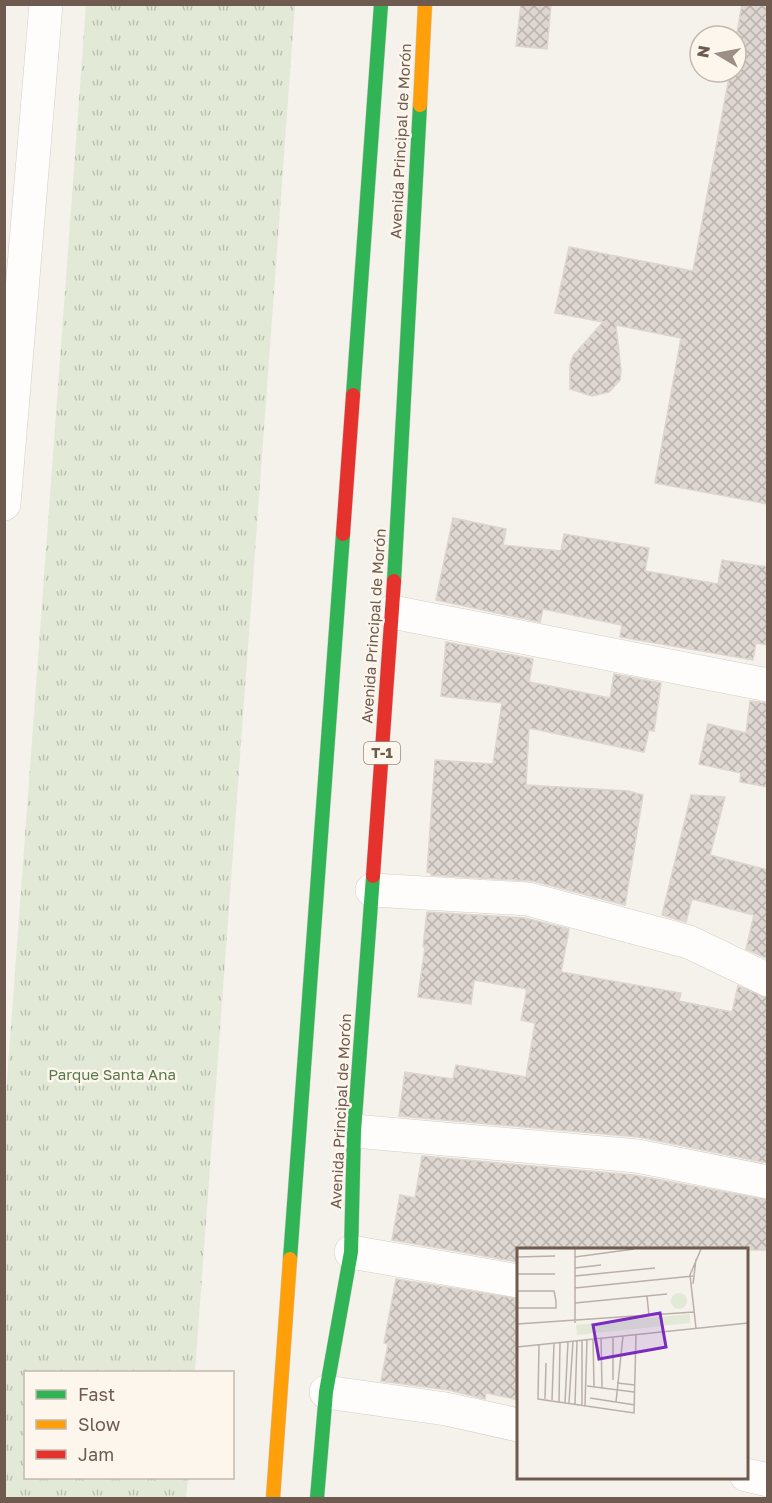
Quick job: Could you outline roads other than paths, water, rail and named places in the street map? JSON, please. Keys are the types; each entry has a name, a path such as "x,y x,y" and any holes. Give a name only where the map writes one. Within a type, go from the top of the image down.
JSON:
{"main road":[{"name":"Avenida Principal de Morón","path":"273,1498 381,4"},
{"name":"Avenida Principal de Morón","path":"317,1498 326,1392 351,1252 354,1131 392,612 425,4"}],"street":[{"path":"4,504 15,249 46,4"},
{"path":"392,612 768,685"},
{"path":"372,890 528,899 689,942 768,980"},
{"path":"354,1131 637,1156 768,1182"},
{"path":"351,1252 517,1281"},
{"path":"326,1392 446,1409 517,1425"},
{"path":"748,1475 768,1480"}],"park label":[{"name":"Parque Santa Ana","path":"112,1075"}]}
